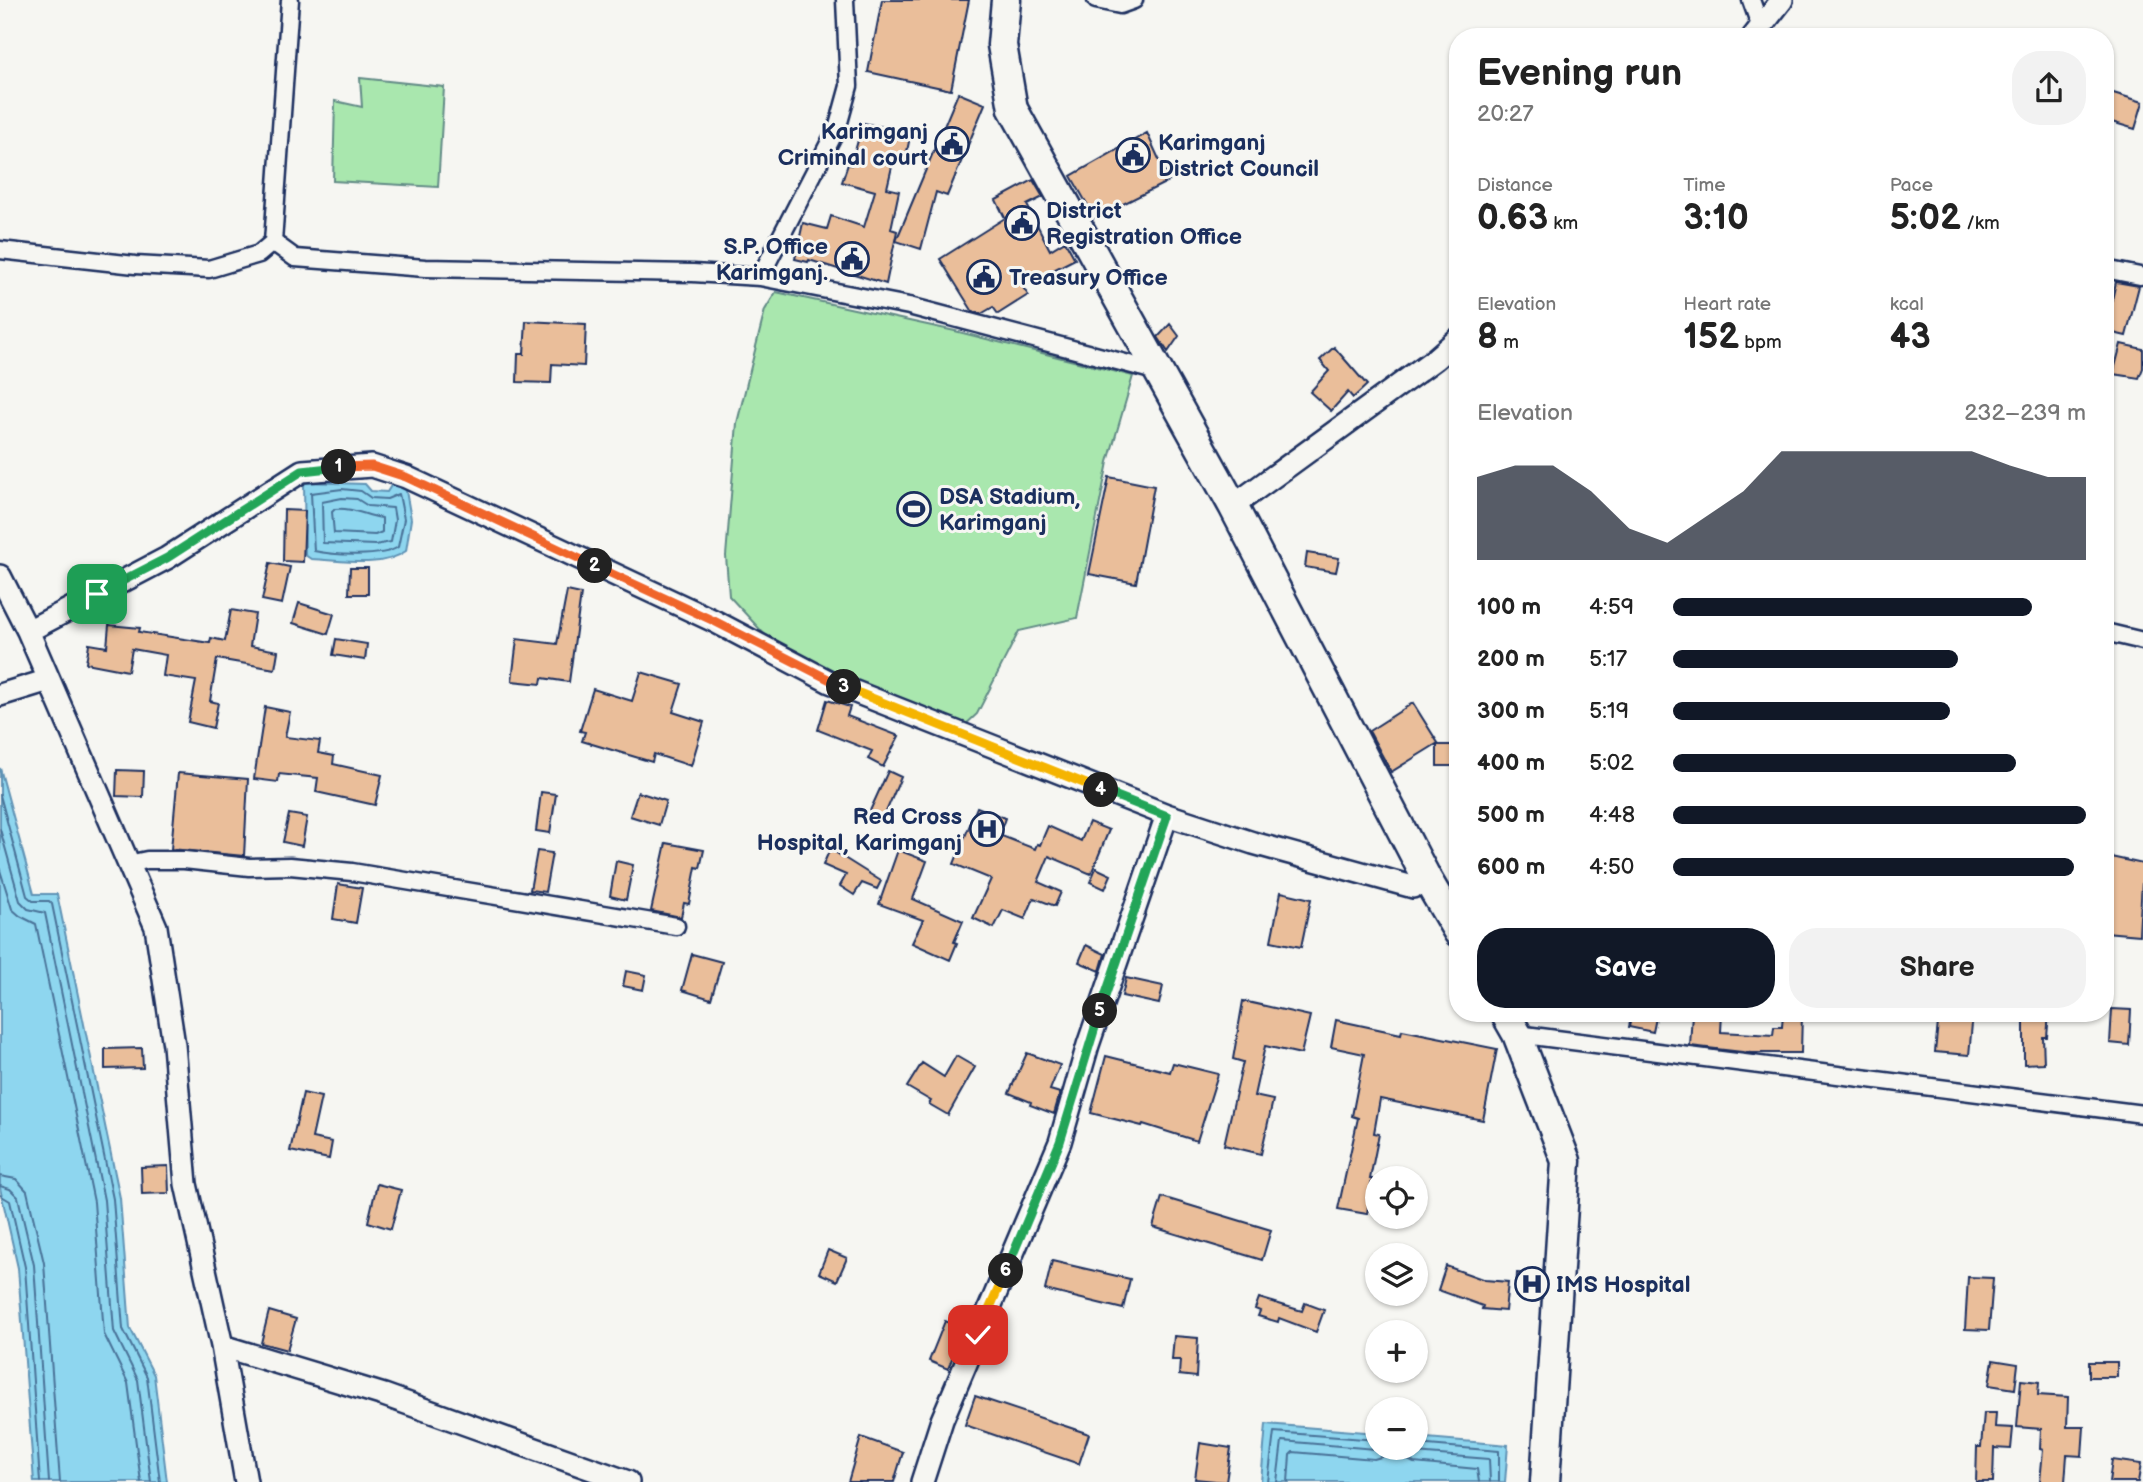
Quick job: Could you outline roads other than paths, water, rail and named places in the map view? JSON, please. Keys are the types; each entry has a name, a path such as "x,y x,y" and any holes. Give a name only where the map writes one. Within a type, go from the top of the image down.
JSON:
{"highway":[{"path":"1006,0 1002,44 1013,109 1233,506 1449,917"},
{"path":"1511,1023 1566,1161 1545,1482"}],"street":[{"path":"0,250 135,265 209,269 258,254 273,242 290,0"},
{"path":"760,277 838,126 849,86 845,0"},
{"path":"1096,0 1120,5 1134,0"},
{"path":"1751,0 1756,28"},
{"path":"1760,28 1782,0"},
{"path":"273,242 295,258 425,268 693,273 760,277 909,306 1159,372"},
{"path":"2114,271 2140,276"},
{"path":"1233,506 1449,348"},
{"path":"28,631 167,558 302,471 372,466 406,477 714,621 830,682 1167,816 1413,887 1427,879"},
{"path":"0,576 28,631 156,927 174,1045 186,1184 222,1346 246,1482"},
{"path":"2114,634 2143,641"},
{"path":"0,695 49,680"},
{"path":"922,1482 942,1420 1060,1142 1088,1045 1167,816"},
{"path":"128,864 147,860 184,860 249,867 290,866 352,872 676,926"},
{"path":"1511,1023 2143,1114"},
{"path":"222,1346 384,1395 628,1482"}],"water":[{"path":"304,482 365,484 371,491 387,492 392,484 405,485 411,519 406,551 396,557 373,562 311,559 305,555"},
{"path":"0,768 34,894 57,894 120,1198 130,1328 154,1375 167,1482 34,1482 18,1268 0,1188"},
{"path":"1266,1424 1365,1432 1365,1460 1428,1460 1428,1438 1508,1445 1505,1482 1261,1482"}],"place":[{"name":"Karimganj Criminal court","path":"952,144"},
{"name":"Karimganj District Council","path":"1133,155"},
{"name":"District Registration Office","path":"1022,223"},
{"name":"S.P. Office Karimganj.","path":"852,259"},
{"name":"Treasury Office","path":"984,277"},
{"name":"DSA Stadium, Karimganj","path":"914,509"},
{"name":"Red Cross Hospital, Karimganj","path":"987,829"},
{"name":"IMS Hospital","path":"1532,1284"}]}
